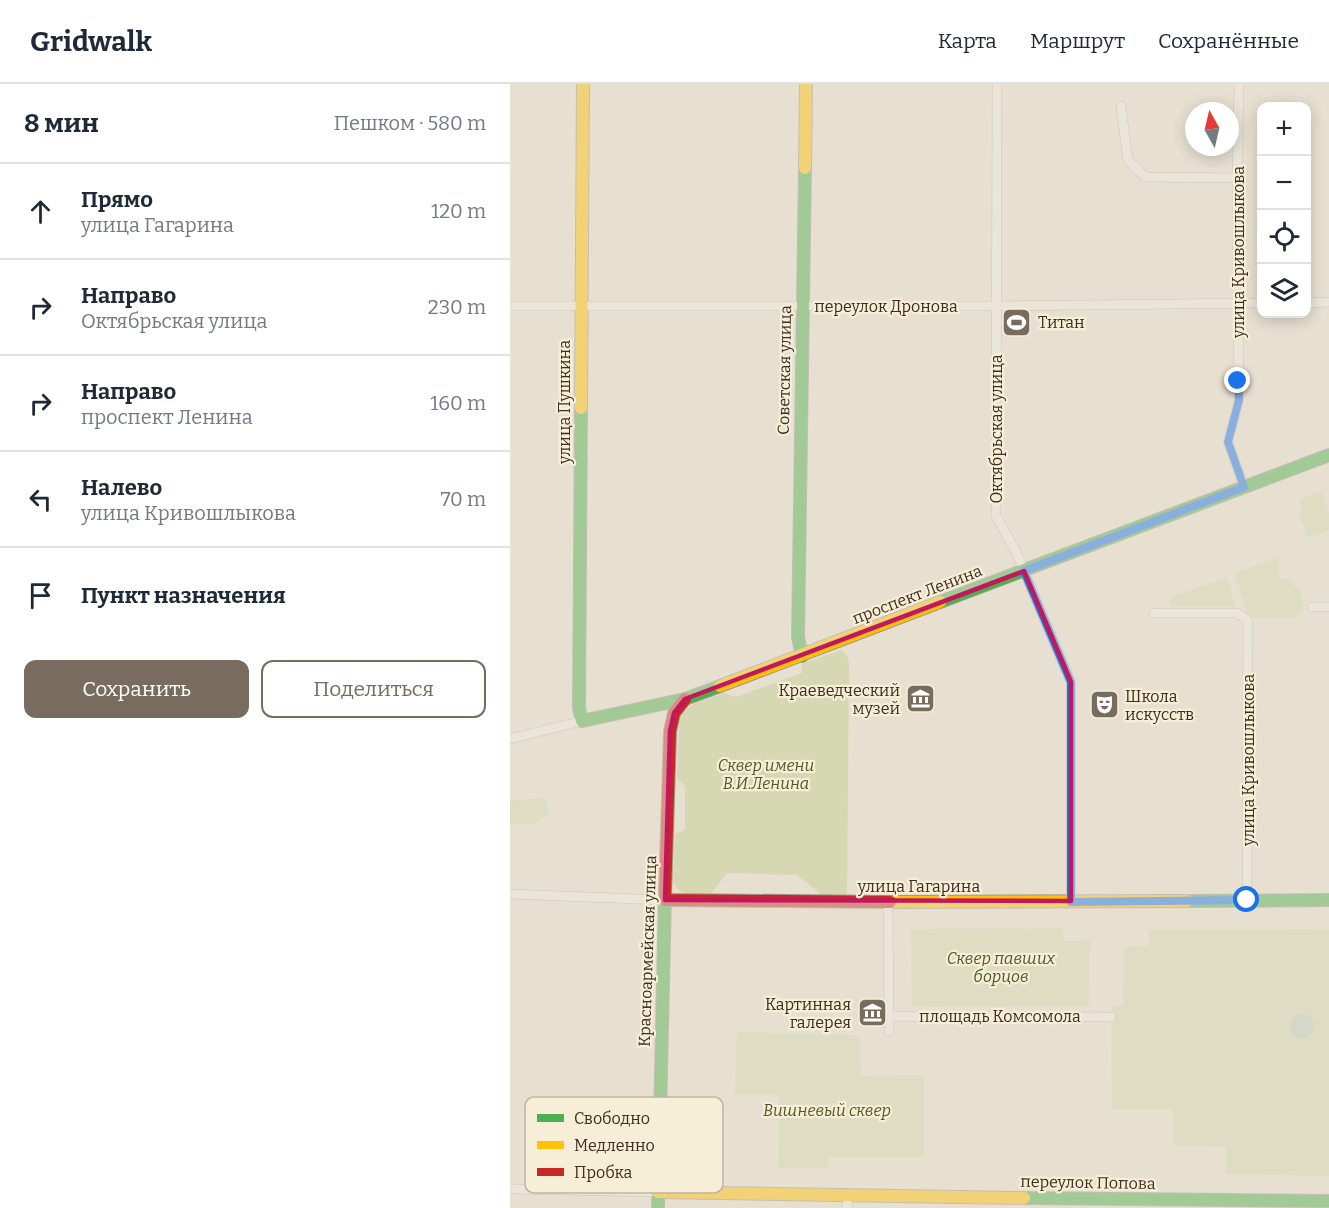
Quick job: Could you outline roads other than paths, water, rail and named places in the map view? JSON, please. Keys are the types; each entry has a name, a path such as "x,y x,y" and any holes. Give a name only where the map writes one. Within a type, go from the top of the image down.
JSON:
{"main road":[{"name":"улица Пушкина","path":"582,721 579,708 583,84"},
{"name":"Советская улица","path":"802,656 798,638 806,84"},
{"name":"проспект Ленина","path":"582,721 685,699 1329,455"},
{"name":"Красноармейская улица","path":"660,1097 670,731 674,713 685,699"},
{"name":"улица Гагарина","path":"665,900 1071,902 1329,900"},
{"name":"переулок Попова","path":"677,1193 847,1202 1249,1204 1329,1201"}],"street":[{"name":"Октябрьская улица","path":"997,84 996,516 1024,571 1071,682 1071,902"},
{"name":"улица Кривошлыкова","path":"1239,84 1237,178 1239,400 1228,442 1244,487"},
{"path":"1121,106 1128,160 1145,177 1237,178"},
{"path":"1311,303 1329,302"},
{"name":"переулок Дронова","path":"510,306 995,306 1257,303"},
{"path":"1312,608 1329,607"},
{"name":"улица Кривошлыкова","path":"1154,613 1237,613 1248,621 1247,900"},
{"name":"проспект Ленина","path":"510,739 582,721"},
{"name":"улица Гагарина","path":"510,894 665,900"},
{"path":"888,902 889,1031"},
{"name":"площадь Комсомола","path":"889,1016 1111,1017"},
{"name":"переулок Попова","path":"510,1189 525,1189"}],"place":[{"name":"Титан","path":"1017,322"},
{"name":"Краеведческий музей","path":"921,699"},
{"name":"Школа искусств","path":"1104,705"},
{"name":"Картинная галерея","path":"872,1013"}],"park label":[{"name":"Сквер имени В.И.Ленина","path":"766,774"},
{"name":"Сквер павших борцов","path":"1001,967"},
{"name":"Вишневый сквер","path":"827,1110"}]}
